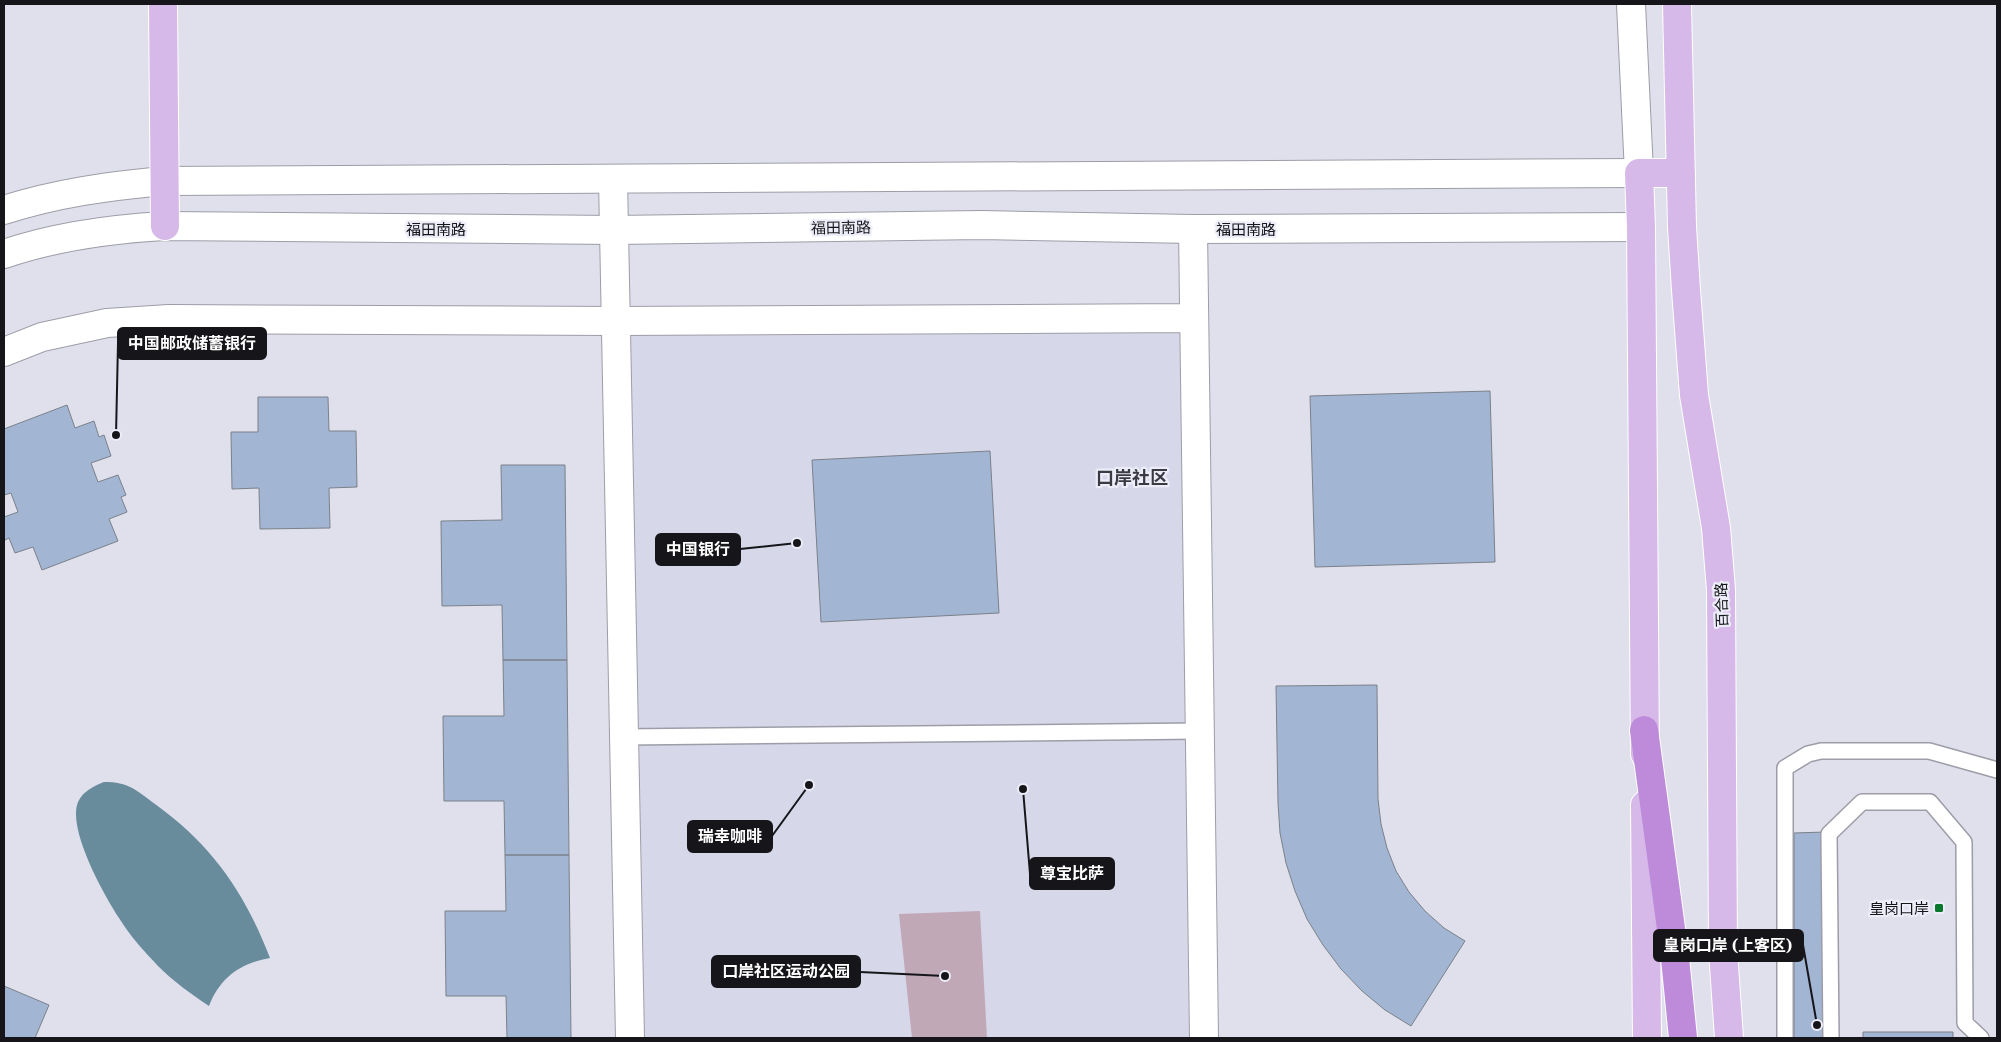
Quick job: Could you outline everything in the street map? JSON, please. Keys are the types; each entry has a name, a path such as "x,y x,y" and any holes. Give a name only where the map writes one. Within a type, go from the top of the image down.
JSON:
{"highway":[{"path":"1644,730 1675,958 1683,1038"}],"main road":[{"path":"163,4 165,226"},
{"name":"百合路","path":"1677,4 1682,227 1694,395 1716,528 1721,590 1723,951 1729,1038"},
{"path":"1647,1038 1641,227 1639,174 1681,173"},
{"name":"福田南路","path":"1641,227 1682,227"}],"street":[{"path":"4,210 35,200 101,187 164,181 1639,174 1631,4"},
{"path":"614,179 630,1038"},
{"name":"福田南路","path":"4,254 59,237 96,231 165,226 614,230 982,225 1193,229 1641,227"},
{"path":"1193,229 1204,1038"},
{"path":"4,352 42,337 107,323 169,319 616,321 1193,318"}],"lane":[{"path":"624,737 1199,731"},
{"path":"1785,1038 1785,768 1808,754 1821,751 1929,751 1997,770"},
{"path":"1831,1038 1829,834 1862,802 1930,802 1964,842 1964,1023 1981,1038"}],"shaded area":[{"path":"1193,318 1204,1038 630,1038 616,321"},
{"path":"104,782 120,783 137,791 194,836 224,872 250,912 270,958 259,960 232,973 219,987 209,1006 170,977 132,937 112,908 89,862 78,828 76,814 78,802 86,792"},
{"path":"980,911 987,1038 912,1038 899,914"}],"building":[{"path":"1490,391 1495,562 1315,567 1310,396"},
{"path":"258,397 328,397 329,431 356,431 357,487 329,488 330,528 260,529 259,488 232,489 231,432 258,432"},
{"path":"67,405 75,428 94,421 99,437 104,435 111,456 91,463 98,482 118,475 126,495 121,497 127,512 109,519 118,541 42,570 33,547 15,553 9,538 5,540 4,537 4,517 18,512 11,493 4,495 4,429"},
{"path":"990,451 999,613 821,622 812,460"},
{"path":"501,465 565,465 567,660 503,660 502,605 442,606 441,521 502,520"},
{"path":"503,660 567,660 569,855 505,855 504,801 444,801 443,716 504,716"},
{"path":"1377,685 1378,799 1381,824 1387,848 1396,871 1409,892 1425,911 1444,928 1465,941 1411,1026 1385,1010 1362,991 1341,969 1323,945 1307,919 1295,891 1286,863 1280,833 1276,686"},
{"path":"1825,832 1826,1038 1794,1038 1794,833"},
{"path":"505,855 569,855 571,1038 507,1038 506,996 446,996 445,911 506,911"},
{"path":"4,986 49,1005 35,1038 4,1038"},
{"path":"1863,1032 1953,1032 1953,1038 1863,1038"}],"place":[{"name":"中国邮政储蓄银行","path":"116,435"},
{"name":"中国银行","path":"797,543"},
{"name":"瑞幸咖啡","path":"809,785"},
{"name":"尊宝比萨","path":"1023,789"},
{"name":"皇岗口岸","path":"1939,908"},
{"name":"口岸社区运动公园","path":"945,976"},
{"name":"皇岗口岸 (上客区)","path":"1817,1025"}],"district":[{"name":"口岸社区","path":"1132,477"}]}
